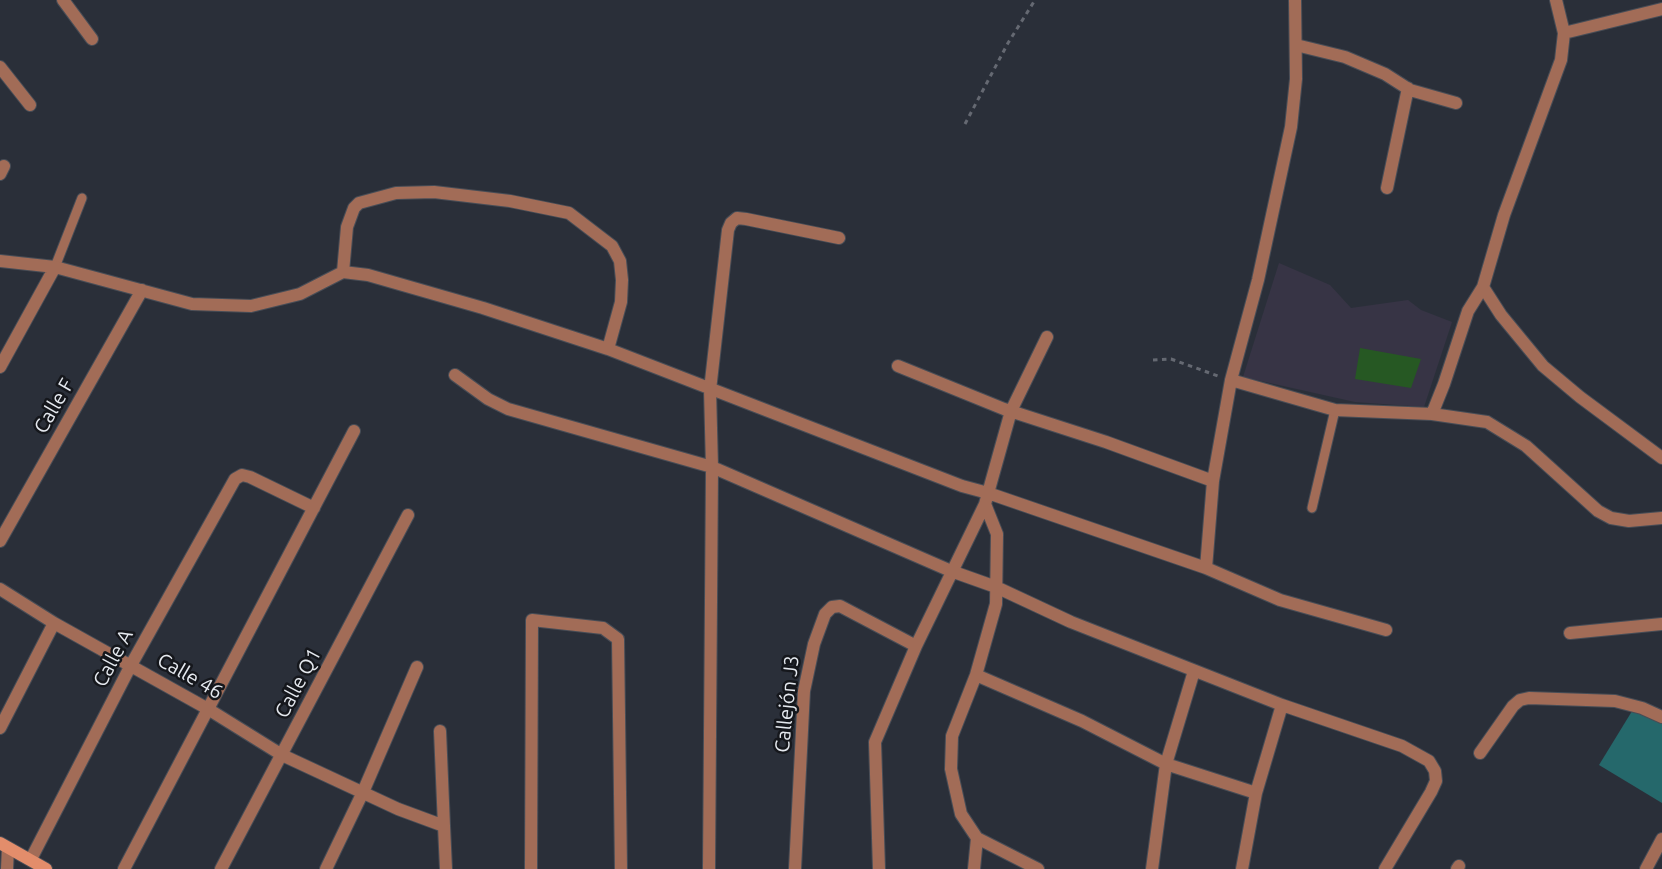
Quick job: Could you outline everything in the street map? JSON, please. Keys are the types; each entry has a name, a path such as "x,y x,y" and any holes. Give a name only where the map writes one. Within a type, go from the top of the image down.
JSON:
{"street":[{"path":"63,0 92,39"},
{"path":"1206,568 1214,482 1231,380 1258,280 1291,127 1296,79 1295,0"},
{"path":"1432,414 1468,311 1483,287 1504,215 1561,60 1564,33 1556,0"},
{"path":"1564,33 1662,9"},
{"path":"1296,45 1345,57 1385,74 1408,88 1456,104"},
{"path":"0,68 30,105"},
{"path":"1387,188 1408,88"},
{"path":"343,272 347,227 354,208 359,203 396,193 434,192 510,201 569,213 612,246 620,261 621,302 608,348"},
{"path":"709,869 712,467 710,390 728,230 737,218 838,238"},
{"path":"0,261 55,267 192,304 251,306 300,294 343,272 368,275 483,308 608,348 710,390 962,486 986,498 1206,568 1280,600 1386,630"},
{"path":"0,367 55,267"},
{"path":"1483,287 1501,315 1543,366 1580,397 1662,458"},
{"name":"Calle F","path":"0,541 142,290"},
{"path":"879,869 875,742 916,646 986,498 1011,411 1047,337"},
{"path":"898,366 1011,411 1106,442 1214,482"},
{"path":"455,375 488,399 508,409 712,467 951,571 996,587 1071,622 1282,705 1402,746 1429,761 1435,771 1436,781 1385,869"},
{"path":"1231,380 1335,410 1432,414 1487,422 1526,446 1598,511 1611,518 1629,521 1662,518"},
{"path":"124,869 354,431"},
{"name":"Calle A","path":"31,859 131,665 235,479 242,475 250,477 314,508"},
{"path":"986,498 997,534 996,604 976,675 952,736 951,769 961,813 977,838 1038,869"},
{"name":"Calle Q1","path":"222,869 408,515"},
{"name":"Calle 46","path":"0,589 54,623 208,709 282,755 398,809 444,826"},
{"name":"Callejón J3","path":"795,869 804,691 814,644 825,614 832,607 840,606 916,646"},
{"path":"531,869 532,620 603,628 618,639 621,869"},
{"path":"0,728 54,623"},
{"path":"1570,633 1662,624"},
{"path":"326,869 363,792 417,667"},
{"path":"1152,869 1166,764 1194,671"},
{"path":"976,675 1082,721 1166,764 1256,793"},
{"path":"1480,753 1513,706 1520,700 1529,698 1615,701 1642,708 1662,717"},
{"path":"1242,869 1256,793 1282,705"},
{"path":"440,731 446,869"},
{"path":"975,869 977,838"},
{"path":"1646,869 1662,839"},
{"path":"4,846 46,869"},
{"path":"4,846 7,869"}],"lane":[{"path":"55,267 82,198"},
{"path":"1312,508 1335,410"}],"path":[{"path":"965,124 1008,43 1035,0"},
{"path":"1153,360 1171,359 1231,380"}],"shaded area":[{"path":"1279,263 1330,285 1351,308 1408,300 1421,310 1452,322 1424,407 1355,402 1243,377"},
{"path":"1637,703 1662,716 1662,803 1599,765"}],"green space":[{"path":"1360,348 1421,359 1411,388 1355,379"}]}
